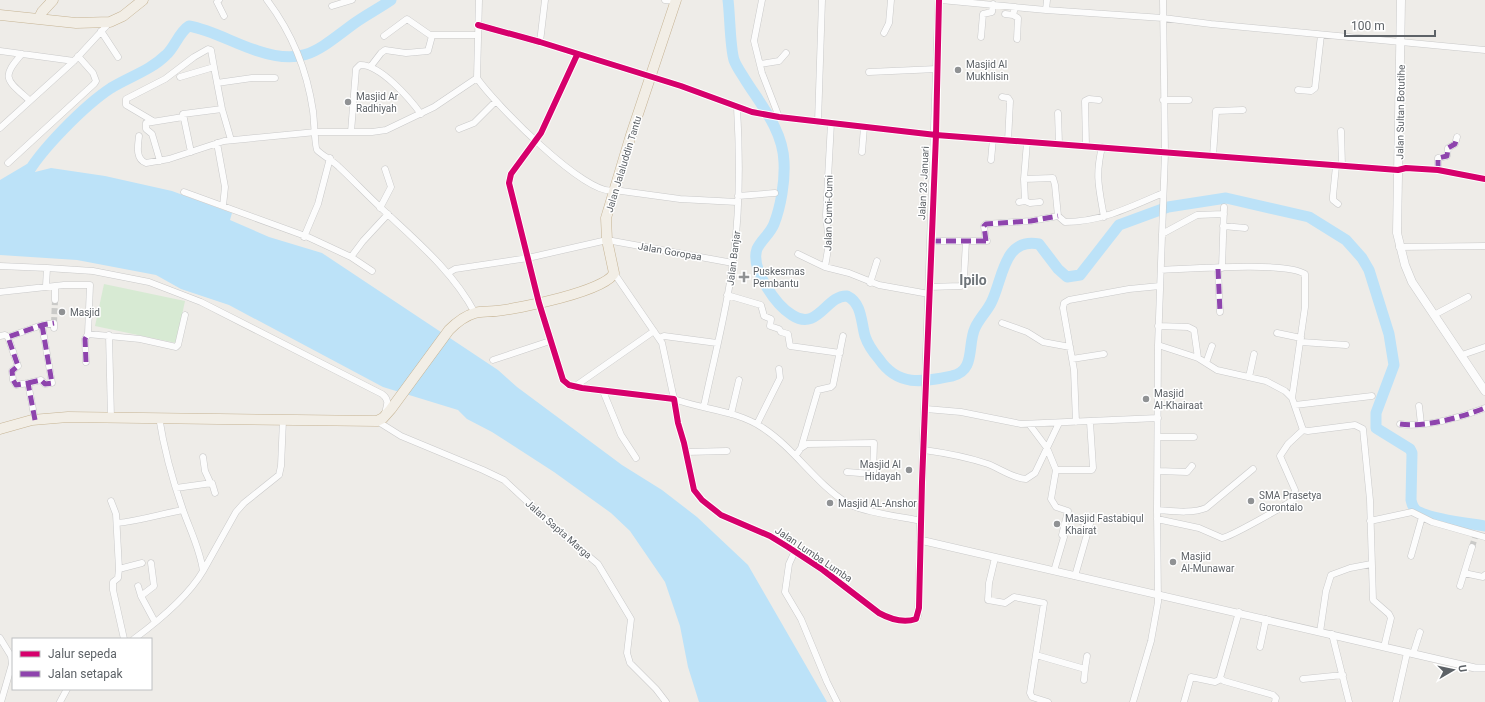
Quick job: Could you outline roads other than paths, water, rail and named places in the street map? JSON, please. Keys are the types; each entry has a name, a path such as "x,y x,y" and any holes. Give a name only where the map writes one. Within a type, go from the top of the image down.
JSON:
{"highway":[{"path":"40,18 42,12 53,0"},
{"path":"0,14 76,23 110,22 123,16 140,1"},
{"name":"Jalan Jalaluddin Tantu","path":"614,272 606,240 606,218 676,1"},
{"path":"0,429 35,420 60,417 159,417 243,420 380,420 391,409 449,330 460,320 475,313 497,311 539,303 603,284 611,278 614,272"}],"main road":[{"name":"Jalan Sultan Botutihe","path":"1402,0 1397,233 1399,246 1412,282 1485,391"}],"street":[{"path":"219,0 217,5 224,16"},
{"path":"267,0 288,30 301,62 308,84 316,132 314,142 316,148 330,158 380,208 415,238 449,274 475,313"},
{"path":"479,0 476,78 496,101 536,141 586,181 606,191 614,190 680,199 737,199 775,193"},
{"path":"540,42 545,0"},
{"path":"665,0 676,1"},
{"path":"762,0 754,41 760,64 778,116"},
{"path":"818,122 822,0"},
{"path":"884,33 889,22 891,0"},
{"path":"940,0 982,2 1046,10 1163,18 1321,35 1485,50"},
{"name":"Jalan 23 Januari","path":"920,540 940,0"},
{"path":"1046,10 1047,0"},
{"path":"1133,702 1151,641 1158,609 1158,326 1165,153 1163,100 1163,0"},
{"path":"332,6 350,2"},
{"path":"982,37 984,14 992,12 993,4"},
{"path":"1014,15 1015,7"},
{"path":"1005,14 1014,15 1018,18 1017,40"},
{"path":"384,36 407,19 432,36 478,35"},
{"path":"0,128 76,58 110,22"},
{"path":"478,25 540,42 577,55 651,77 752,112 778,116 936,135 1339,166 1398,170 1406,168 1438,170 1485,179"},
{"path":"101,31 118,56"},
{"path":"1298,90 1311,91 1315,88 1321,35"},
{"path":"371,66 381,52 385,50 406,53 428,51 432,36"},
{"path":"153,122 126,105 126,99 165,79 194,56 208,49 211,50 222,109 230,140"},
{"path":"0,52 76,58 93,73 96,81 8,163"},
{"path":"760,64 779,61 786,53"},
{"path":"22,54 10,67 8,76 12,84 29,100"},
{"path":"577,55 547,122 536,141 511,174 509,183 539,303 561,376 566,383 574,386 603,391 674,399 744,417 780,440 823,484 848,504 921,521"},
{"path":"351,132 357,67 363,64 371,66 401,90 421,114"},
{"path":"180,77 214,67"},
{"path":"869,72 937,68"},
{"path":"217,83 252,78 275,78"},
{"path":"139,136 138,150 140,159 146,163 160,161 230,140 316,132 372,132 386,130 447,100 476,78"},
{"path":"1002,97 1008,98 1010,101 1008,141"},
{"path":"1086,146 1085,102 1089,99 1098,100"},
{"path":"1163,100 1189,100"},
{"path":"459,128 474,123 496,101"},
{"name":"Jalan Banjar","path":"704,406 733,262 739,158 737,107"},
{"path":"160,161 152,134 146,129 146,123 183,117 186,113 222,109"},
{"path":"1213,156 1216,112 1220,110 1243,110"},
{"path":"1058,113 1059,144"},
{"path":"183,117 191,152"},
{"name":"Jalan Cumi-Cumi","path":"825,267 829,243 826,215 831,123"},
{"path":"862,152 864,127"},
{"path":"1338,204 1334,200 1333,196 1339,166 1341,131"},
{"path":"1438,170 1438,158 1447,156 1448,148 1454,145 1457,137"},
{"path":"991,160 993,139"},
{"path":"1028,142 1022,201 1030,203 1040,202"},
{"path":"217,143 225,187 223,206"},
{"path":"1102,147 1097,166 1097,178 1104,217"},
{"path":"304,237 318,204 330,158"},
{"path":"380,208 391,187 385,169"},
{"path":"1024,179 1050,177 1054,180 1058,216 1065,222 1092,220 1104,217 1163,193"},
{"path":"184,192 294,231 304,237 352,257 372,272"},
{"path":"1162,234 1197,216 1224,211 1220,268 1220,312"},
{"path":"352,257 363,241 388,214"},
{"path":"931,241 987,241 984,226 986,224 1031,221 1058,216"},
{"path":"1223,226 1245,228"},
{"path":"449,274 455,269 528,258 606,240"},
{"name":"Jalan Goropaa","path":"606,240 733,262"},
{"path":"798,254 825,267 849,273 870,283 901,290 929,291 961,286 964,278 966,241"},
{"path":"1399,246 1485,246"},
{"path":"870,283 877,261"},
{"path":"0,266 93,270 149,282 201,302 387,397 388,402 380,420"},
{"path":"46,286 47,268"},
{"path":"1161,270 1270,268 1305,274 1306,293 1301,340 1292,398"},
{"name":"Jalan Lumba Lumba","path":"614,272 662,343 678,423 694,490 702,500 721,515 776,539 823,570 879,613 889,618 909,620 916,619 919,614 920,540"},
{"path":"0,292 46,286 90,285 88,334 85,339 86,362"},
{"path":"55,286 55,300"},
{"path":"1076,422 1072,359 1063,308 1065,302 1122,290 1160,286"},
{"path":"727,295 761,305 764,316 771,319 770,326 788,334 790,346 840,353"},
{"path":"1434,315 1468,297"},
{"path":"88,334 140,339 176,346 178,345 185,315"},
{"path":"0,336 5,335 8,337 42,324 54,323 54,328"},
{"path":"1002,323 1027,332 1043,342 1070,347"},
{"path":"8,337 18,366 12,371 14,384 41,380 45,384 52,383 42,324"},
{"path":"1158,326 1188,327 1194,330 1198,358"},
{"path":"574,386 654,331"},
{"path":"1277,333 1301,340 1346,344"},
{"path":"109,335 111,418"},
{"path":"659,338 664,336 717,343"},
{"path":"796,456 801,448 818,390 831,387 833,385 843,336"},
{"path":"493,360 550,341"},
{"path":"1158,345 1198,358 1218,370 1272,384 1285,391 1292,398 1303,430"},
{"path":"1206,363 1212,346"},
{"path":"1462,356 1485,347"},
{"path":"1072,359 1104,354"},
{"path":"1249,377 1254,354"},
{"path":"757,424 780,378 780,369"},
{"path":"731,414 739,380"},
{"path":"28,383 35,420"},
{"path":"603,391 621,435 636,458"},
{"path":"1295,405 1372,396"},
{"path":"1419,406 1421,424"},
{"path":"1400,424 1421,424 1467,415 1485,408"},
{"path":"926,409 978,415 1013,423 1029,424 1158,418"},
{"path":"159,417 164,448 183,510 196,543 203,571"},
{"path":"135,638 155,622 192,586 203,571 236,512 244,503 279,475 281,466 283,420"},
{"name":"Jalan Sapta Marga","path":"380,420 401,436 504,480 562,534 593,559 600,567 631,619 628,653 630,663 656,689 666,702"},
{"path":"1056,470 1092,470 1090,422"},
{"path":"924,450 962,456 1026,479 1035,473 1060,423"},
{"path":"1029,424 1047,448 1056,470 1051,497 1056,507 1068,511 1062,535 1064,537 1054,571"},
{"path":"1303,430 1308,431 1355,425 1362,429 1370,521 1373,600 1391,616 1384,647"},
{"path":"1157,518 1199,528 1222,538 1233,535 1282,507 1294,498 1295,490 1280,456 1288,444 1303,430"},
{"path":"1158,437 1194,437"},
{"path":"801,448 809,444 874,444 873,474 847,472"},
{"path":"686,452 727,452"},
{"path":"203,457 205,471 211,484 213,484 215,492"},
{"path":"1158,471 1187,472 1192,466"},
{"path":"1157,510 1183,511 1201,510 1206,508 1253,469"},
{"path":"176,488 211,484"},
{"path":"111,501 117,523 119,569 118,578 113,582 113,590 124,638"},
{"path":"117,523 147,520 155,515 183,510"},
{"path":"1370,521 1412,512 1432,522 1485,537"},
{"path":"1067,517 1090,524 1075,576"},
{"path":"1411,556 1422,517"},
{"path":"920,540 1158,596 1239,612 1410,654 1475,668 1485,668"},
{"path":"1460,586 1472,547"},
{"path":"795,551 789,564 785,592 801,619 827,682 837,702"},
{"path":"995,558 989,584 988,600 1005,603 1014,597 1044,603 1030,695 1048,702"},
{"path":"119,569 142,563"},
{"path":"141,596 154,586 152,563"},
{"path":"1320,632 1326,591 1331,576 1350,568 1371,564"},
{"path":"1464,573 1483,577 1485,575"},
{"path":"138,586 141,596 155,622"},
{"path":"1221,679 1224,659 1239,612"},
{"path":"1260,647 1266,619"},
{"path":"1396,702 1410,654 1420,632"},
{"path":"1332,634 1349,702"},
{"path":"0,638 11,656 12,664 1,702"},
{"path":"1036,655 1085,668"},
{"path":"1084,680 1087,656"},
{"path":"1303,679 1343,675"},
{"path":"1184,702 1191,677 1216,682 1221,679 1273,695 1276,698 1275,702"},
{"path":"60,702 66,690"}],"water":[{"path":"27,164 34,168 35,172 51,168 105,176 172,191 232,213 230,220 269,237 322,253 498,370 517,387 622,465 662,490 697,517 748,565 827,702 699,702 688,667 680,626 665,582 630,531 611,513 554,472 492,432 467,419 458,410 383,387 229,305 181,289 156,275 77,260 0,255 0,180"}],"waterway":[{"path":"25,178 41,155 76,117 111,88 154,65 169,52 182,32 189,26 258,51 287,57 298,56 319,49 391,0"},
{"path":"728,0 734,60 771,119 783,151 784,169 781,201 772,228 757,249 757,266 772,295 792,315 801,319 809,319 821,312 833,301 840,297 847,296 856,303 869,345 886,368 903,378 921,381 931,380 952,376 965,369 970,356 975,328 991,303 1006,262 1018,247 1027,244 1039,244 1058,269 1067,277 1080,275 1119,225 1168,207 1226,198 1309,217 1346,240 1362,258 1369,270 1389,334 1394,365 1376,413 1376,428 1410,449 1412,453 1412,504 1416,510 1426,515 1451,521 1485,526"}],"tunnel":[{"path":"54,323 55,300"},
{"path":"1472,547 1476,534"}],"place":[{"name":"Masjid Al Mukhlisin","path":"958,70"},
{"name":"Masjid Ar Radhiyah","path":"348,102"},
{"name":"Puskesmas Pembantu","path":"744,277"},
{"name":"Masjid","path":"62,312"},
{"name":"Masjid Al-Khairaat","path":"1146,399"},
{"name":"Masjid Al Hidayah","path":"909,470"},
{"name":"SMA Prasetya Gorontalo","path":"1251,501"},
{"name":"Masjid AL-Anshor","path":"830,503"},
{"name":"Masjid Fastabiqul Khairat","path":"1057,524"},
{"name":"Masjid Al-Munawar","path":"1173,562"}],"district":[{"name":"Ipilo","path":"973,280"}]}
